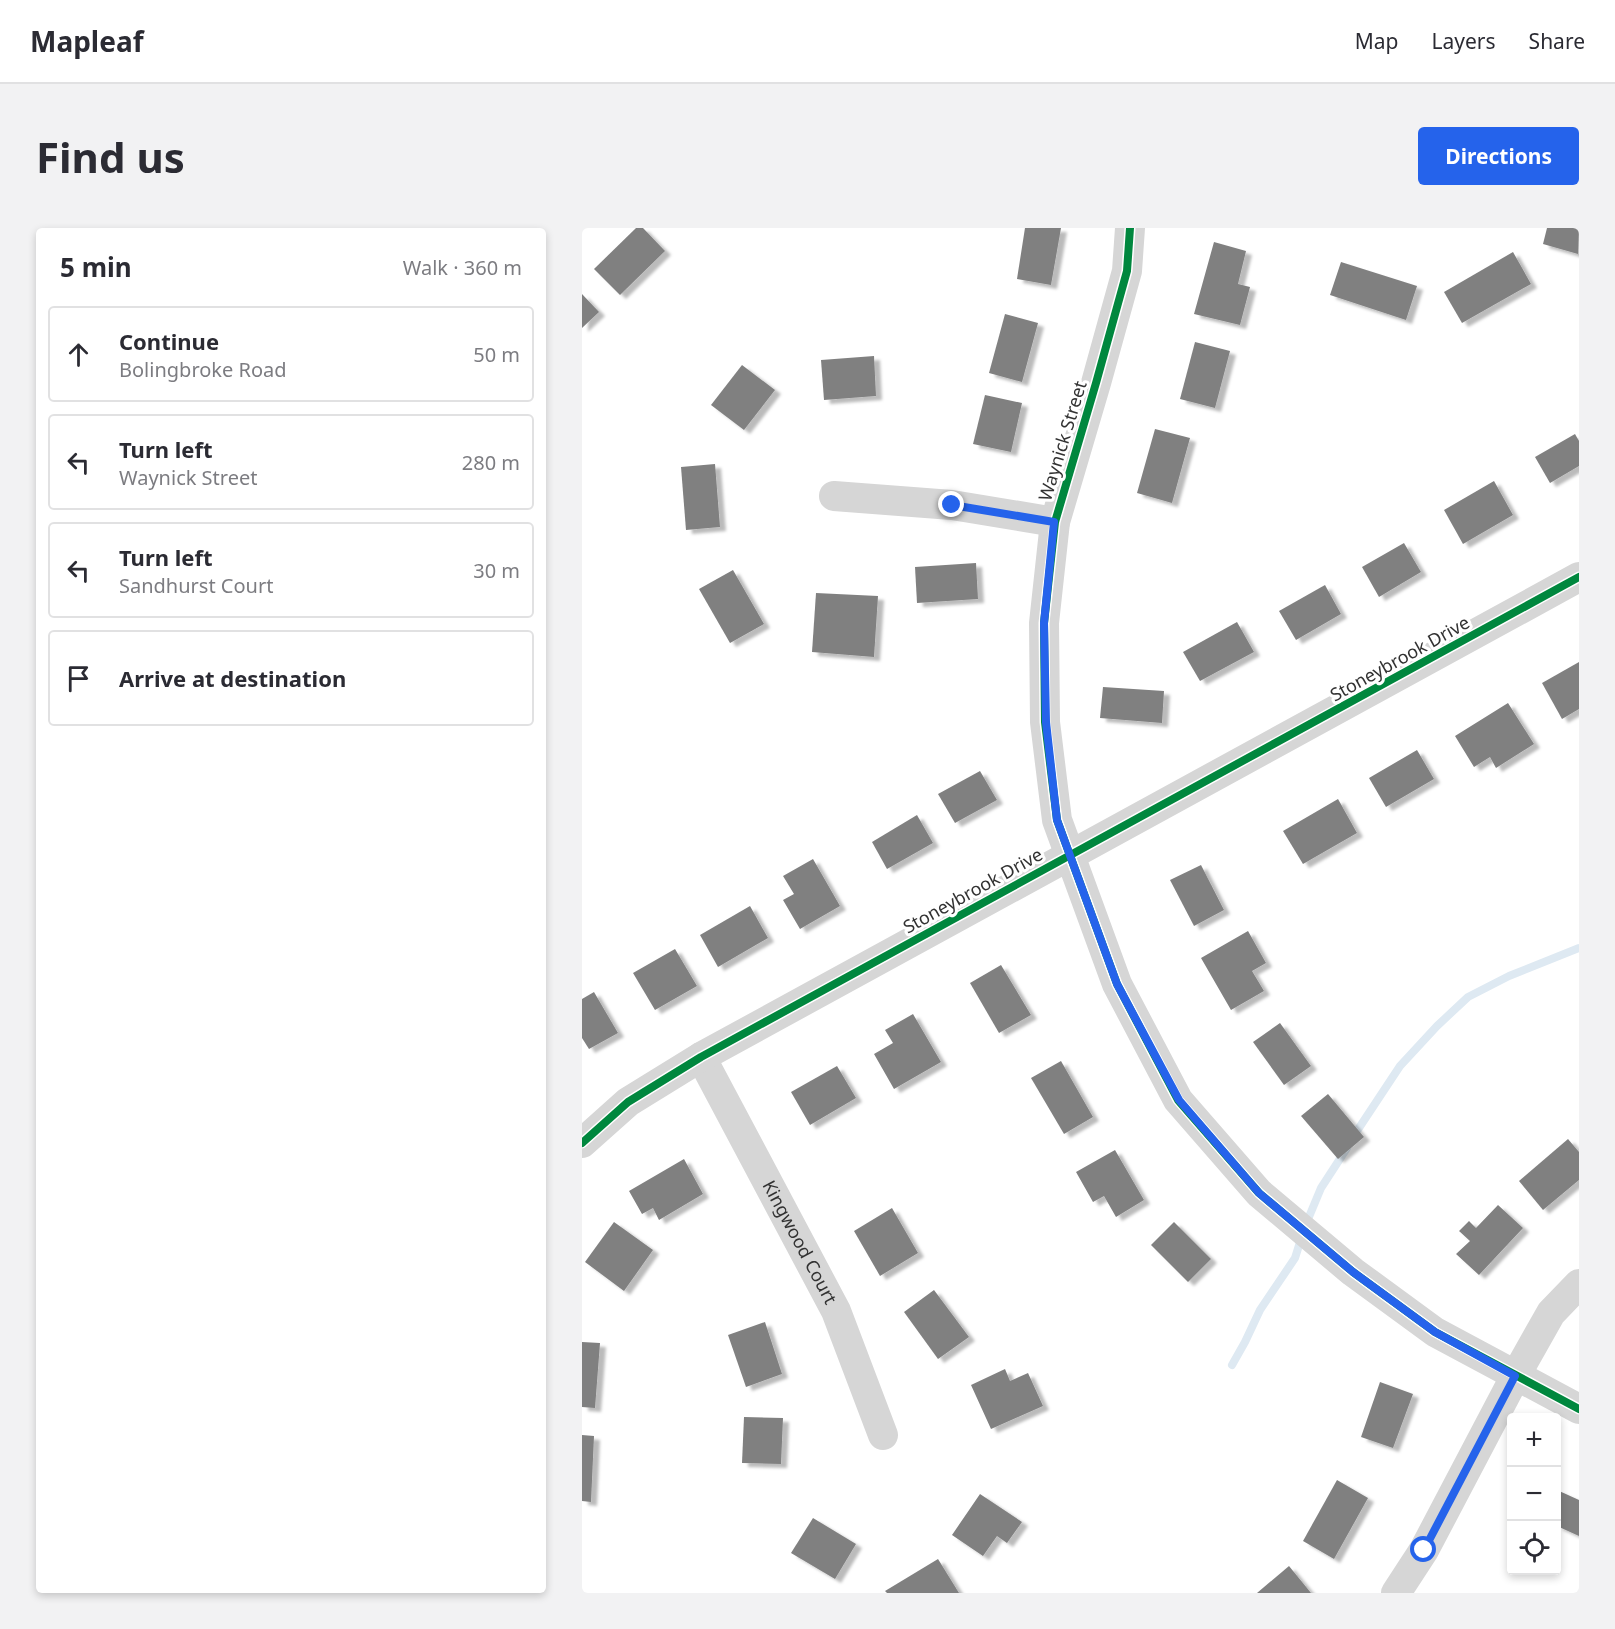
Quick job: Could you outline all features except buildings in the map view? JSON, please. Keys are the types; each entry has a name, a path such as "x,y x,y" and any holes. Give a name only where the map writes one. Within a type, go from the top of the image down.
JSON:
{"street":[{"name":"Waynick Street","path":"1130,228 1127,271 1054,522 1044,623 1046,722 1057,820 1117,984 1179,1100 1259,1193 1353,1272 1435,1332 1579,1409"},
{"path":"834,496 952,505 1054,522"},
{"name":"Stoneybrook Drive","path":"582,1143 628,1102 701,1057 1579,578"},
{"name":"Kingwood Court","path":"701,1057 836,1311 883,1435"},
{"path":"1396,1593 1424,1550 1515,1376 1551,1313 1579,1284"}],"waterway":[{"path":"1353,1137 1400,1066 1468,997 1509,976 1579,948"},
{"path":"1306,1224 1321,1188 1347,1148"},
{"path":"1232,1365 1260,1310 1295,1258 1301,1239"}],"cycle path":[{"path":"1130,228 1127,271 1055,522 1044,623 1045,722 1057,820 1117,984 1178,1100 1259,1193 1353,1272 1435,1332 1579,1409"},
{"path":"582,1143 628,1102 701,1057 1579,577"}],"route":[{"path":"952,505 1054,522 1044,623 1046,722 1057,820 1117,984 1179,1100 1259,1193 1353,1272 1435,1332 1515,1376 1424,1550"}]}
